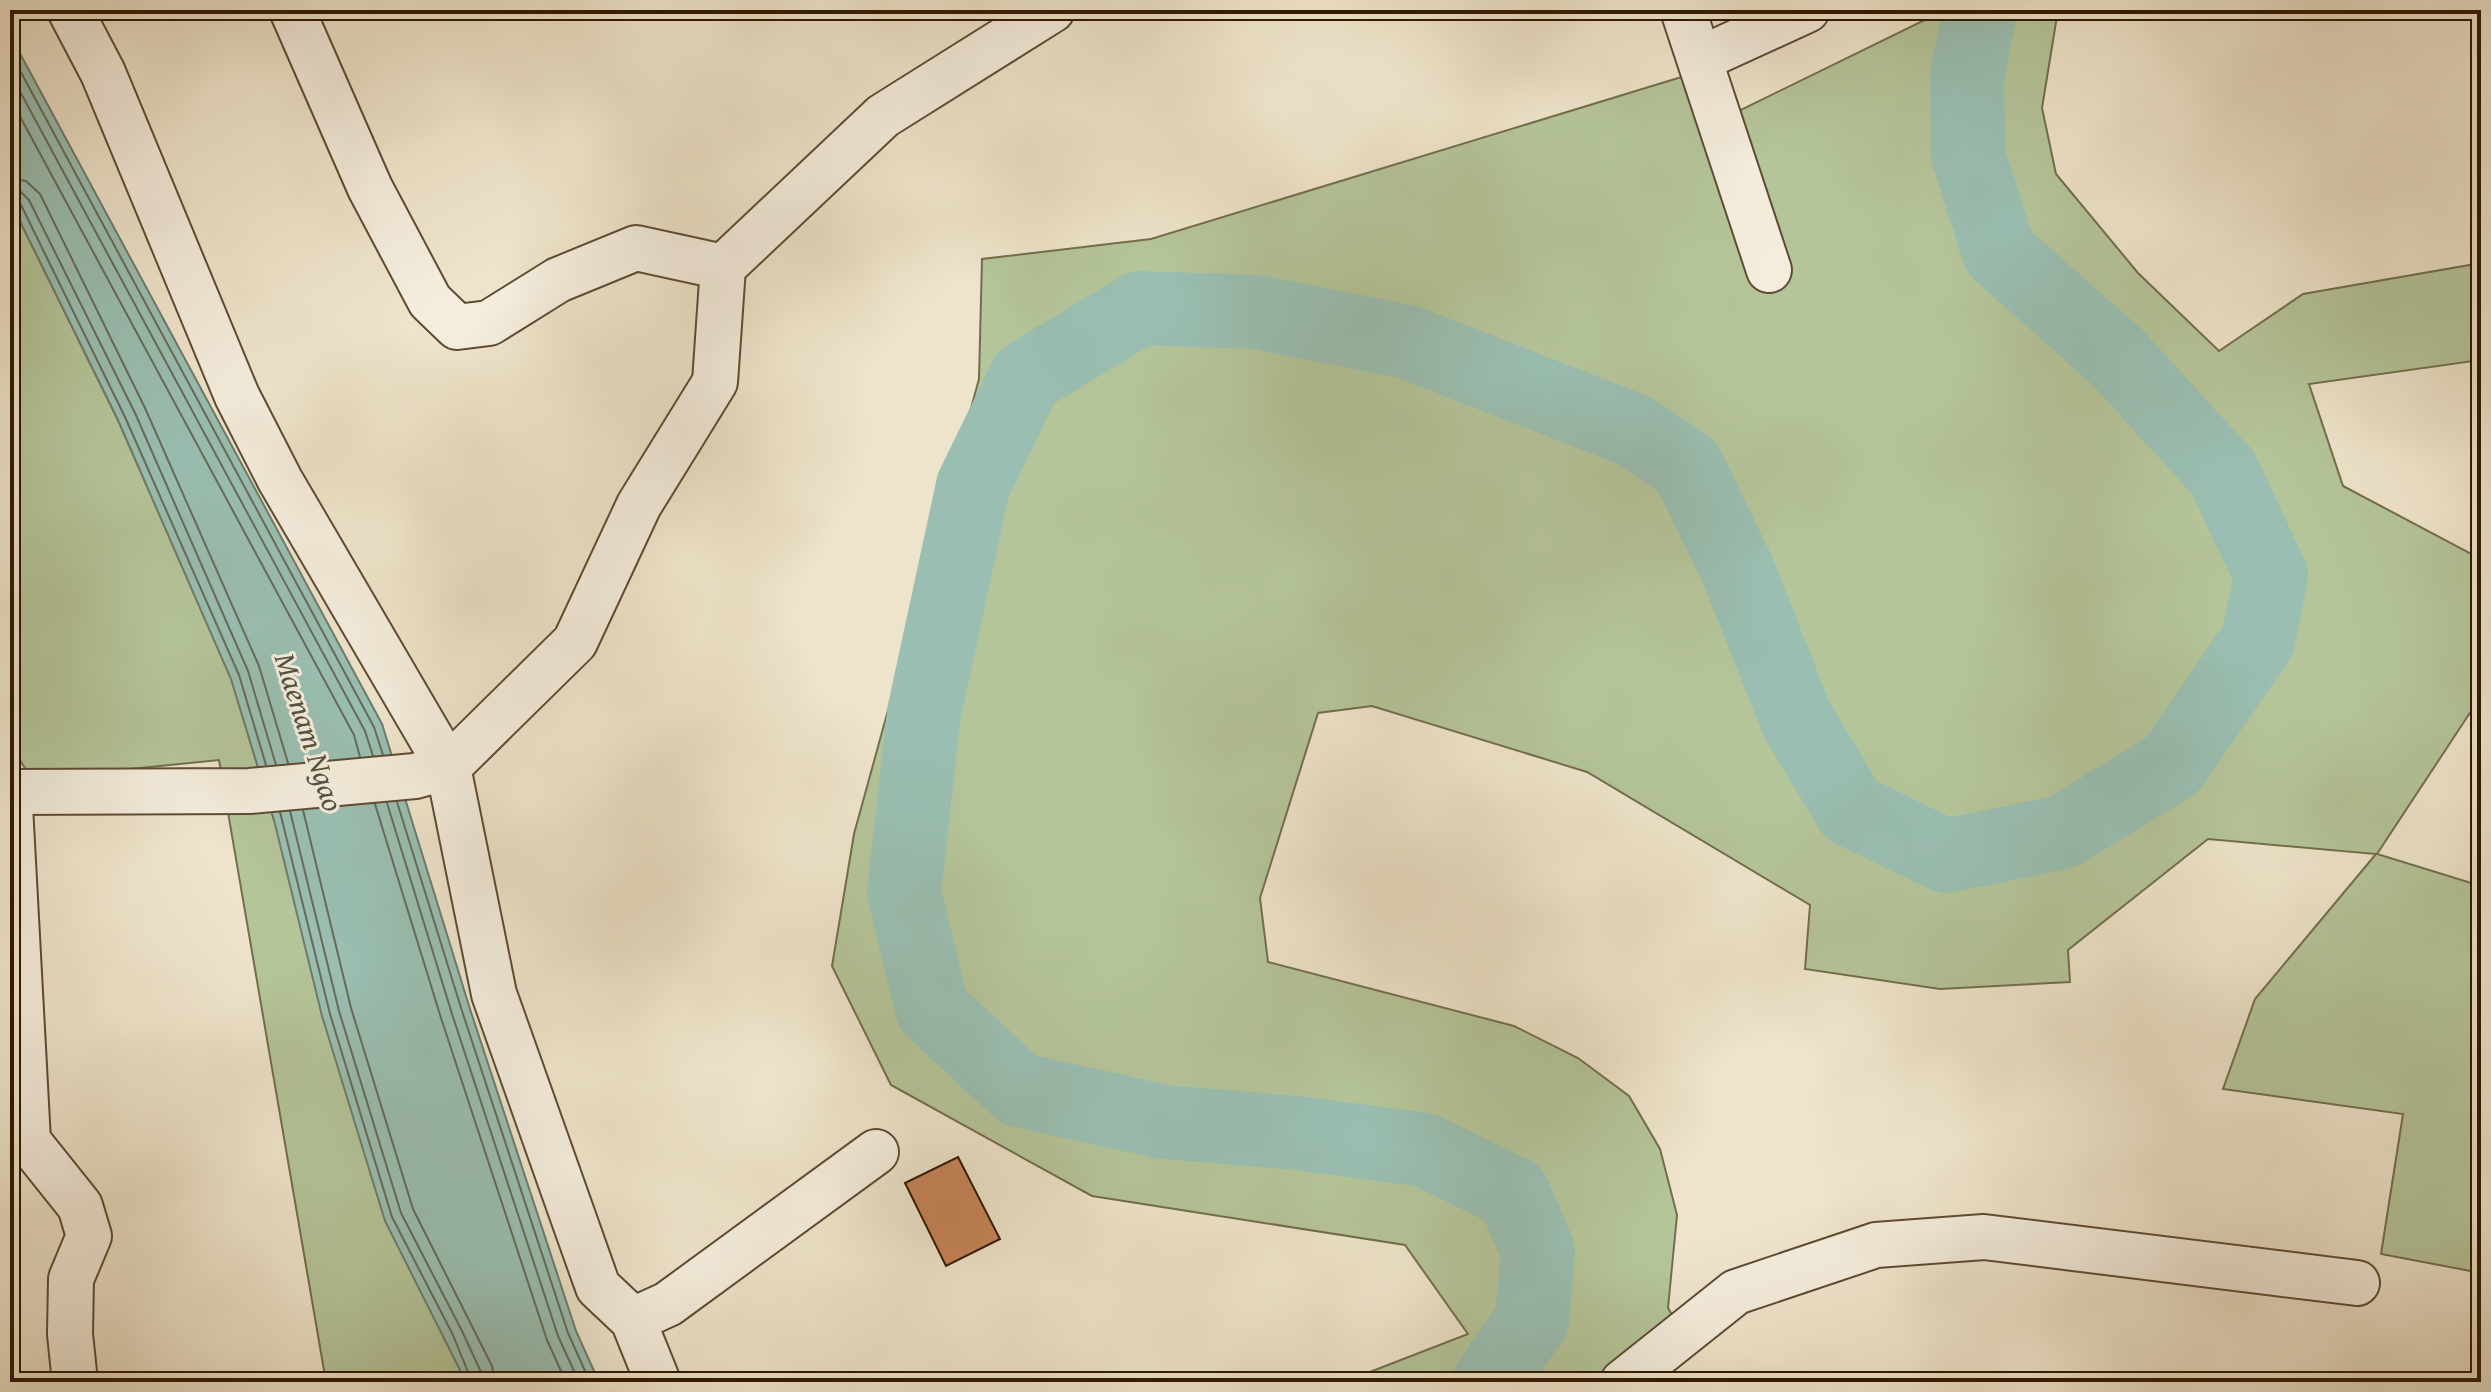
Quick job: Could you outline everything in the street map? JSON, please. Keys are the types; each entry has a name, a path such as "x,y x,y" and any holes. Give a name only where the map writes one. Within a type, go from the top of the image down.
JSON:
{"street":[{"path":"70,10 103,73 237,396 431,771 494,994 598,1287 633,1320 658,1382"},
{"path":"10,792 250,791 431,771 575,642 639,505 715,382 723,267 883,116 1052,10"},
{"path":"1683,10 1769,270"},
{"path":"1700,59 1807,10"},
{"path":"305,13 377,200 430,301 457,327 489,323 558,280 636,248 723,267"},
{"path":"10,806 19,1145 80,1206 89,1236 71,1279 70,1334 75,1382"},
{"path":"633,1320 668,1304 876,1152"},
{"path":"1623,1382 1736,1292 1876,1245 1984,1237 2357,1283"}],"green space":[{"path":"1945,10 2058,10 2042,108 2056,174 2138,273 2219,351 2303,294 2481,263 2481,360 2309,384 2343,486 2481,559 2481,696 2377,854 2481,886 2481,1273 2381,1254 2403,1114 2223,1089 2255,999 2376,854 2208,839 2068,950 2070,982 1940,989 1805,969 1810,905 1587,772 1372,706 1318,713 1260,898 1268,962 1514,1026 1578,1058 1629,1096 1660,1149 1677,1215 1668,1308 1693,1350 1651,1382 1344,1382 1468,1334 1405,1245 1092,1196 891,1085 832,966 854,834 979,379 982,259 1151,239 1688,75 1708,126"},
{"path":"10,201 118,420 231,678 274,820 445,1339 466,1382 326,1382 219,760 32,779 10,745"}],"water":[{"name":"Maenam Ngao","path":"10,35 382,724 470,1009 576,1331 599,1382 466,1382 385,1221 322,1016 274,820 231,679 118,420 10,201"}],"building":[{"path":"958,1157 1000,1239 946,1266 905,1183"}],"waterway":[{"path":"1489,1382 1532,1320 1538,1251 1513,1193 1425,1150 1297,1133 1164,1122 1019,1090 932,1009 904,892 924,713 973,486 1026,377 1140,308 1256,312 1408,342 1633,430 1687,466 1737,569 1796,718 1851,810 1946,856 2063,832 2172,765 2258,640 2271,575 2223,473 2118,358 1999,252 1968,155 1967,76 1980,10"}]}
